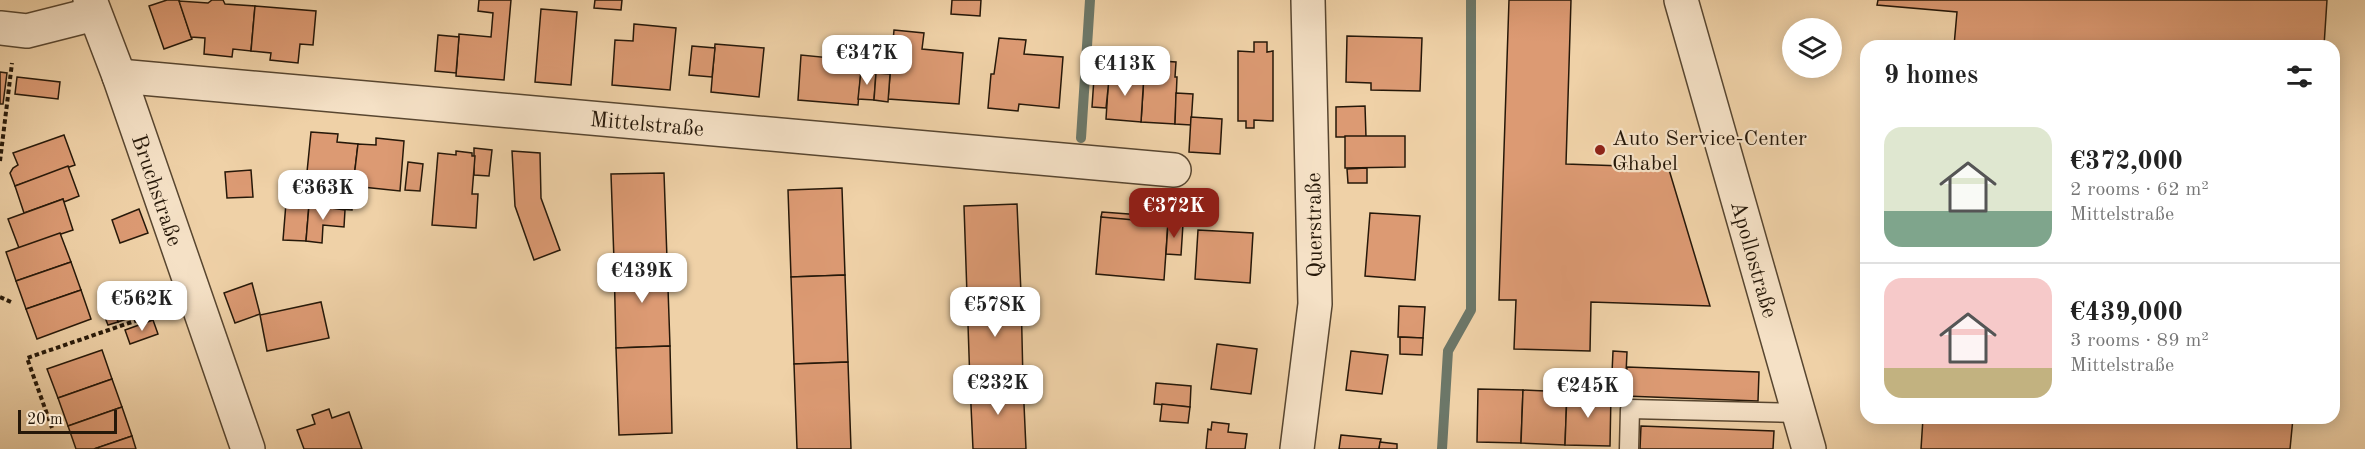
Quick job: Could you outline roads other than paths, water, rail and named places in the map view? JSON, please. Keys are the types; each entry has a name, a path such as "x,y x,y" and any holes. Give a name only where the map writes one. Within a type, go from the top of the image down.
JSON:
{"street":[{"name":"Querstraße","path":"1297,449 1315,304 1308,0"},
{"name":"Apollostraße","path":"1681,0 1809,449"},
{"path":"8,29 27,31 92,7"},
{"name":"Bruchstraße","path":"92,7 119,76 248,449"},
{"name":"Mittelstraße","path":"119,76 1174,170"}],"lane":[{"path":"1629,449 1630,409 1799,413"}],"waterway":[{"path":"1081,138 1090,0"},
{"path":"1442,449 1448,351 1471,310 1471,0"}],"place":[{"name":"Auto Service-Center Ghabel","path":"1600,150"}]}
